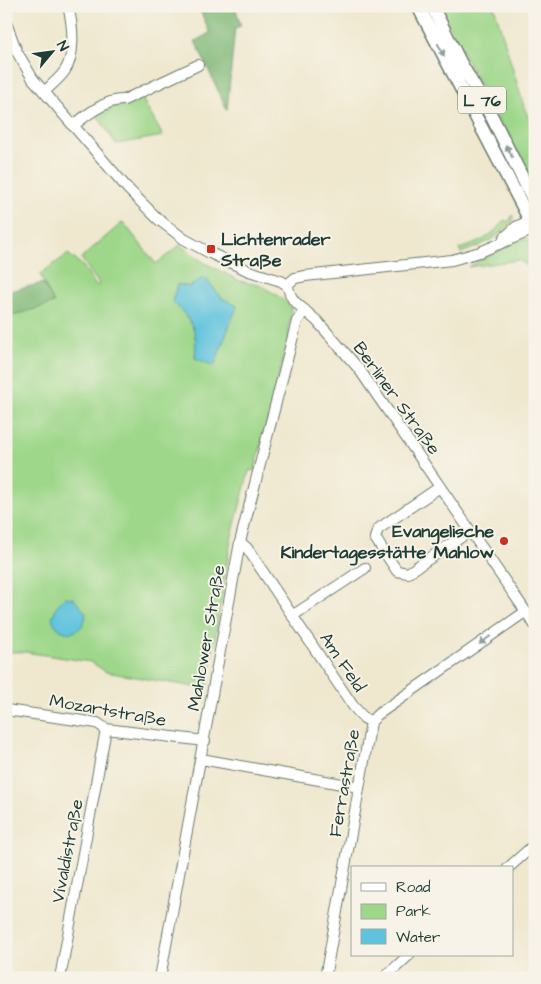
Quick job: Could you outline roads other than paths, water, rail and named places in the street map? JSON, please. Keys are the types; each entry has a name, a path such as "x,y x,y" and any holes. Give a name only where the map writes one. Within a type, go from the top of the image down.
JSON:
{"main road":[{"name":"L 76","path":"418,6 534,226"},
{"name":"L 76","path":"432,6 535,202"}],"street":[{"path":"44,92 64,72 69,62 72,27 68,6"},
{"path":"6,23 23,65 73,126 140,202 184,239 210,254 249,271 281,281 287,285 295,278 305,276 452,260 480,252 534,226"},
{"path":"73,126 87,114 117,100 124,100 198,65"},
{"name":"Berliner Straße","path":"287,285 291,296 359,369 535,625"},
{"name":"Mahlower Straße","path":"160,978 240,542 297,321 305,310"},
{"path":"440,487 378,529 375,538 393,566 397,571 408,573 470,531"},
{"name":"Am Feld","path":"240,542 247,548 353,706 364,718 374,718"},
{"path":"292,616 365,568"},
{"name":"Ferrastraße","path":"325,978 359,787 374,718 525,612"},
{"name":"Mozartstraße","path":"6,711 97,723 106,730 205,741"},
{"name":"Vivaldistraße","path":"60,978 106,730"},
{"path":"201,758 359,787"},
{"path":"510,866 535,844"},
{"path":"384,978 408,956"}],"water":[{"path":"204,277 222,298 237,306 214,366 195,358 196,348 192,326 172,301 178,284 189,287"},
{"path":"65,597 73,598 86,613 85,621 81,627 71,632 60,630 52,618 57,606"}],"place":[{"name":"Lichtenrader Straße","path":"211,249"},
{"name":"Evangelische Kindertagesstätte Mahlow","path":"504,541"}]}
